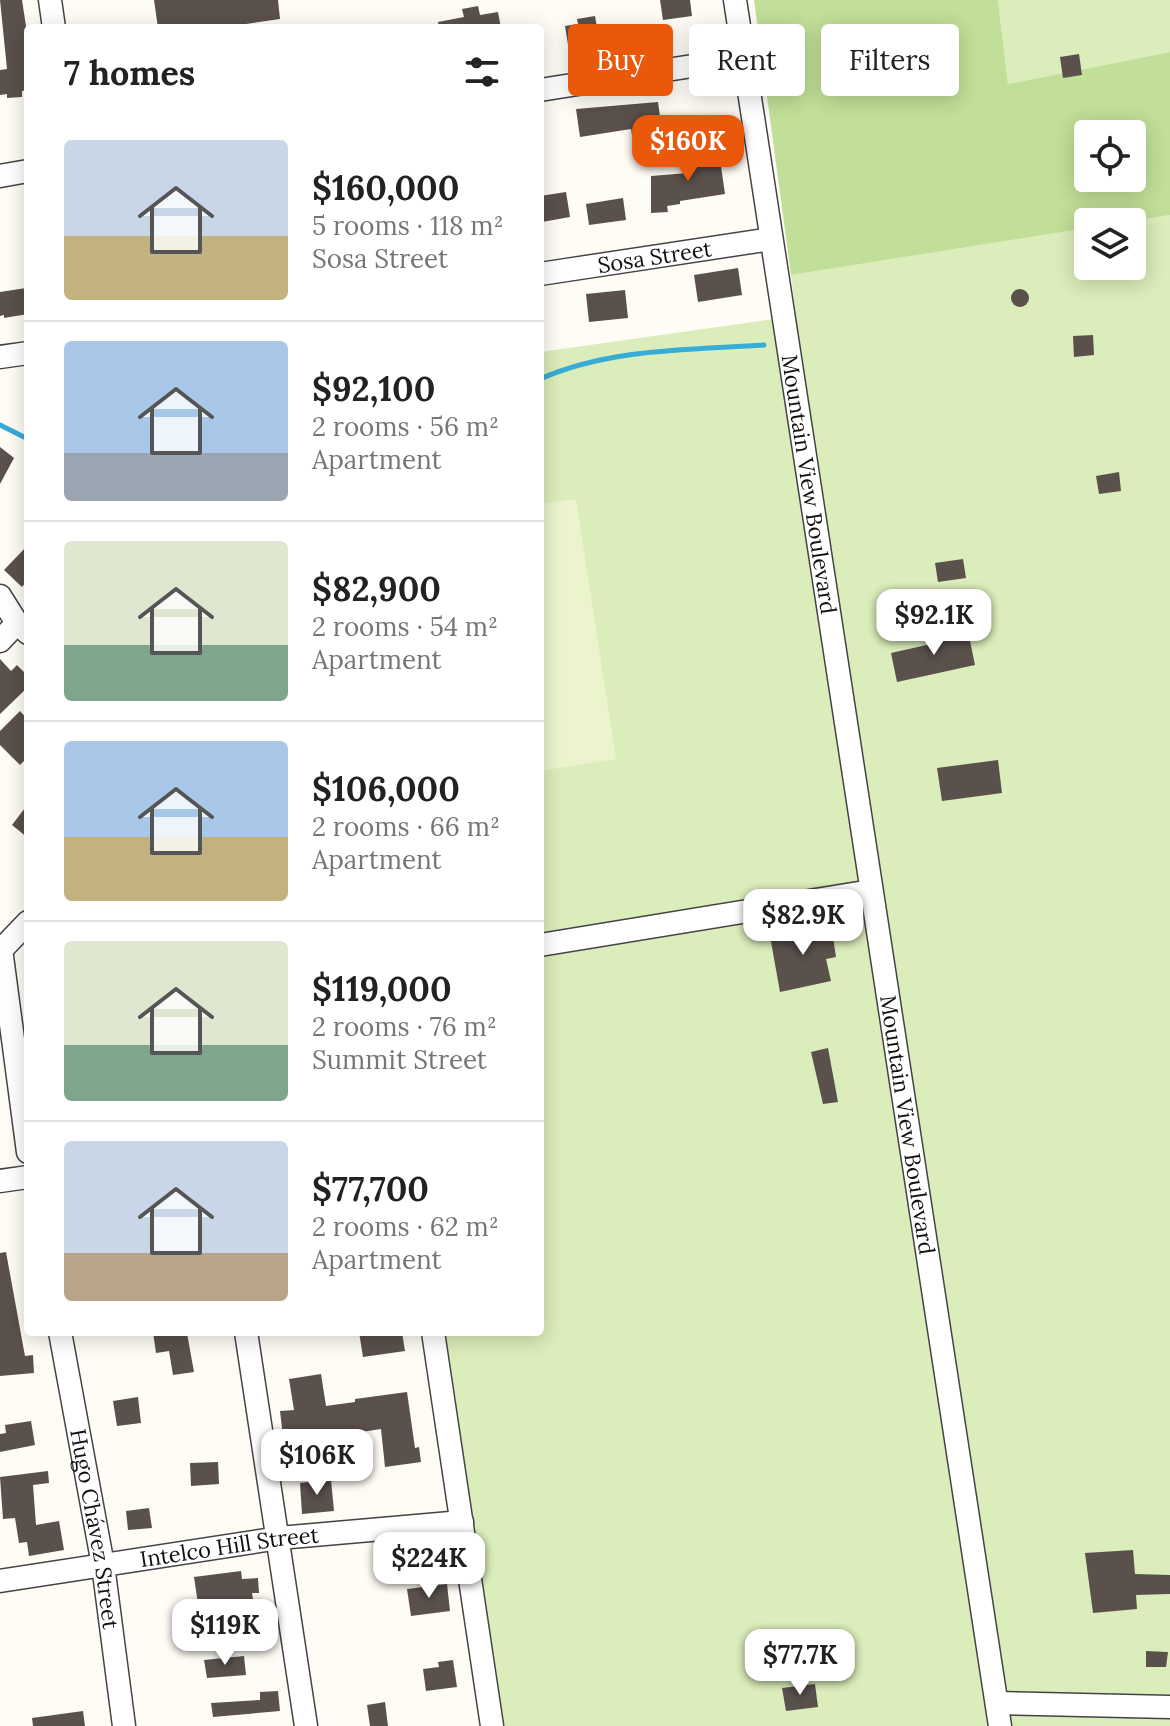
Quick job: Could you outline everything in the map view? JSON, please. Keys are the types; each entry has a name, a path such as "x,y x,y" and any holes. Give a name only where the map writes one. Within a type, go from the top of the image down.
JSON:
{"street":[{"path":"50,0 53,24"},
{"name":"Mountain View Boulevard","path":"735,0 738,24"},
{"path":"544,89 689,67"},
{"name":"Mountain View Boulevard","path":"749,96 1000,1726"},
{"path":"0,176 24,172"},
{"name":"Sosa Street","path":"544,273 771,239"},
{"path":"0,357 24,354"},
{"path":"0,596 23,628 0,641"},
{"path":"544,944 871,891"},
{"path":"24,926 1,950 24,1122"},
{"path":"0,1181 24,1178"},
{"name":"Hugo Chávez Street","path":"61,1336 103,1565 124,1726"},
{"path":"247,1336 306,1726"},
{"path":"434,1336 492,1726"},
{"name":"Intelco Hill Street","path":"0,1581 279,1538 462,1522"},
{"path":"997,1703 1170,1707"}],"green space":[{"path":"754,0 998,0 1008,84 1170,52 1170,215 1146,219 1146,208 1074,208 1074,230 791,275 767,96 805,96 805,24 757,24"},
{"path":"998,0 1170,0 1170,52 1008,84"},
{"path":"1170,215 1170,1726 493,1726 438,1336 544,1336 544,351 796,316 791,275 1074,230 1074,280 1146,280 1146,219"},
{"path":"576,499 616,759 544,770 544,503"}],"building":[{"path":"0,0 22,0 26,24 22,97 0,95 0,70 7,69"},
{"path":"154,0 278,0 280,19 246,24 157,24"},
{"path":"660,0 690,0 692,16 663,20"},
{"path":"478,6 480,15 498,12 500,24 438,24 464,17 462,9"},
{"path":"595,16 596,24 578,24 577,19"},
{"path":"1079,54 1082,75 1063,78 1060,57"},
{"path":"658,102 662,131 632,135 631,129 580,137 576,109"},
{"path":"719,152 725,194 680,201 680,204 667,206 668,212 651,213 651,176 688,173 686,156"},
{"path":"566,192 570,217 544,222 544,195"},
{"path":"623,198 626,220 589,225 586,204"},
{"path":"738,268 742,295 698,302 694,275"},
{"path":"24,288 24,315 0,316 0,292"},
{"path":"1016,289 1024,289 1029,298 1027,305 1016,307 1011,302 1011,294"},
{"path":"625,290 628,318 589,322 586,294"},
{"path":"1093,335 1094,355 1074,357 1073,336"},
{"path":"0,447 14,458 0,484"},
{"path":"1119,472 1121,491 1099,494 1096,476"},
{"path":"24,549 22,587 4,570"},
{"path":"963,559 966,578 938,582 935,563"},
{"path":"955,627 957,639 969,636 975,665 897,682 891,653 940,642 937,631"},
{"path":"0,659 11,671 17,665 24,672 24,691 0,714"},
{"path":"20,711 24,716 24,761 20,765 0,745 0,731"},
{"path":"998,760 1002,793 942,801 937,768"},
{"path":"24,809 24,835 12,825"},
{"path":"831,924 836,957 826,959 831,981 780,992 770,936"},
{"path":"828,1048 838,1102 823,1104 811,1052"},
{"path":"6,1252 25,1356 33,1355 34,1373 0,1376 0,1253"},
{"path":"154,1336 188,1336 194,1372 173,1375 169,1351 156,1353"},
{"path":"360,1336 403,1336 405,1351 363,1357"},
{"path":"321,1374 326,1406 407,1392 415,1448 419,1447 421,1462 385,1467 381,1429 284,1444 280,1411 294,1410 289,1379"},
{"path":"138,1397 141,1423 117,1426 113,1401"},
{"path":"31,1421 35,1445 0,1452 0,1434 6,1433 5,1425"},
{"path":"218,1462 219,1484 191,1486 190,1463"},
{"path":"48,1471 49,1483 33,1485 36,1525 59,1521 64,1550 29,1556 27,1542 19,1543 15,1518 3,1519 0,1477"},
{"path":"331,1480 334,1511 302,1514 300,1483"},
{"path":"149,1508 152,1528 128,1530 126,1511"},
{"path":"1133,1550 1135,1574 1170,1575 1170,1594 1136,1595 1137,1609 1093,1613 1085,1553"},
{"path":"241,1571 242,1579 258,1578 259,1593 252,1593 258,1630 230,1635 224,1601 198,1604 194,1577"},
{"path":"447,1584 450,1611 411,1616 407,1589"},
{"path":"1146,1651 1168,1652 1166,1667 1146,1667"},
{"path":"244,1656 246,1675 207,1678 204,1660"},
{"path":"453,1660 457,1687 426,1691 423,1669 439,1667 438,1662"},
{"path":"815,1684 818,1707 786,1711 782,1688"},
{"path":"278,1691 280,1711 213,1717 211,1703 260,1700 260,1692"},
{"path":"385,1702 388,1726 370,1726 367,1705"},
{"path":"83,1711 85,1726 33,1726 32,1718"}],"waterway":[{"path":"544,378 594,361 622,356 764,345"},
{"path":"0,425 24,437"}]}
